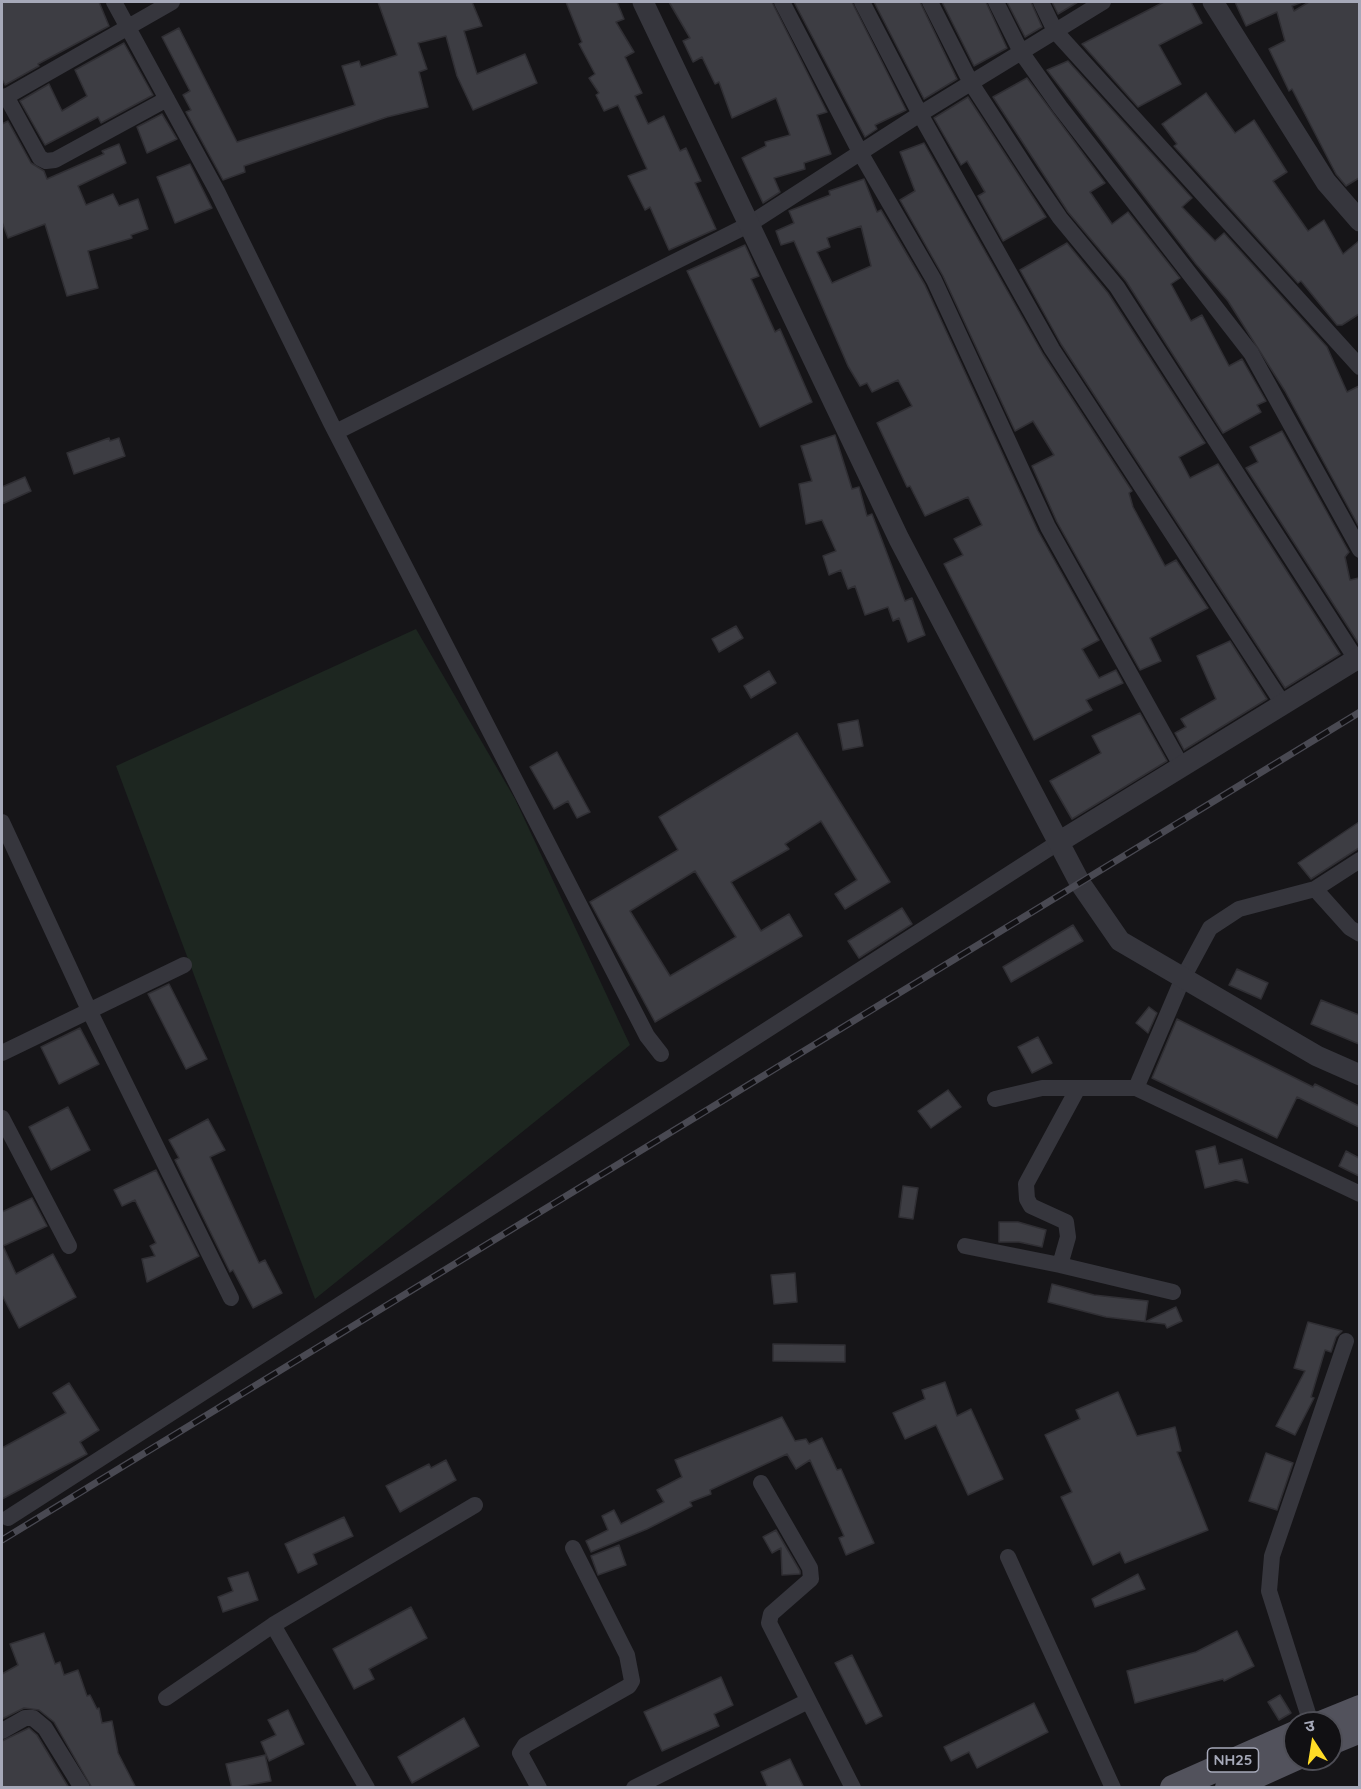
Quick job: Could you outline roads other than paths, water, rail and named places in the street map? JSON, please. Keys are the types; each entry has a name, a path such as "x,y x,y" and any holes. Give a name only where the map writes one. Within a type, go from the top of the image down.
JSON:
{"main road":[{"path":"1343,1715 1359,1708"},
{"path":"1343,1737 1359,1730"},
{"name":"NH25","path":"1173,1788 1283,1739"},
{"name":"NH25","path":"1228,1788 1283,1763"}],"street":[{"path":"114,2 217,191 336,432 646,1036 661,1054"},
{"path":"167,99 55,160 46,161 40,158 4,97 172,2"},
{"path":"643,2 899,539 1080,883 1120,941 1317,1056 1359,1076"},
{"path":"782,2 861,154 934,280 1048,527 1182,767"},
{"path":"862,2 920,114 1052,349 1283,704"},
{"path":"8,1518 1059,842 1358,658 1117,286 1060,218 971,82 930,2"},
{"path":"996,2 1021,52 1129,199 1251,353 1359,550"},
{"path":"1041,2 1055,31 1359,367"},
{"path":"336,432 748,225 1100,2"},
{"path":"1214,2 1326,182 1359,221"},
{"path":"2,822 89,1010 231,1298"},
{"path":"1136,1088 1183,978 1210,928 1239,909 1315,889 1359,860"},
{"path":"1315,889 1350,928 1359,934"},
{"path":"2,1053 184,965"},
{"path":"995,1099 1042,1088 1136,1088 1359,1194"},
{"path":"1060,1265 1068,1237 1066,1222 1031,1206 1027,1199 1026,1184 1078,1088"},
{"path":"2,1118 69,1246"},
{"path":"965,1246 1060,1265 1173,1292"},
{"path":"1307,1711 1269,1591 1272,1557 1346,1341"},
{"path":"761,1482 810,1568 811,1579 771,1614 769,1623 853,1788"},
{"path":"166,1698 273,1625 475,1505"},
{"path":"539,1788 520,1753 525,1745 629,1686 632,1681 627,1655 573,1548"},
{"path":"1008,1557 1113,1788"},
{"path":"273,1625 367,1788"},
{"path":"634,1788 808,1701"},
{"path":"2,1731 25,1718 33,1718 45,1728 82,1788"}],"railway":[{"path":"2,1540 1360,712"}]}
